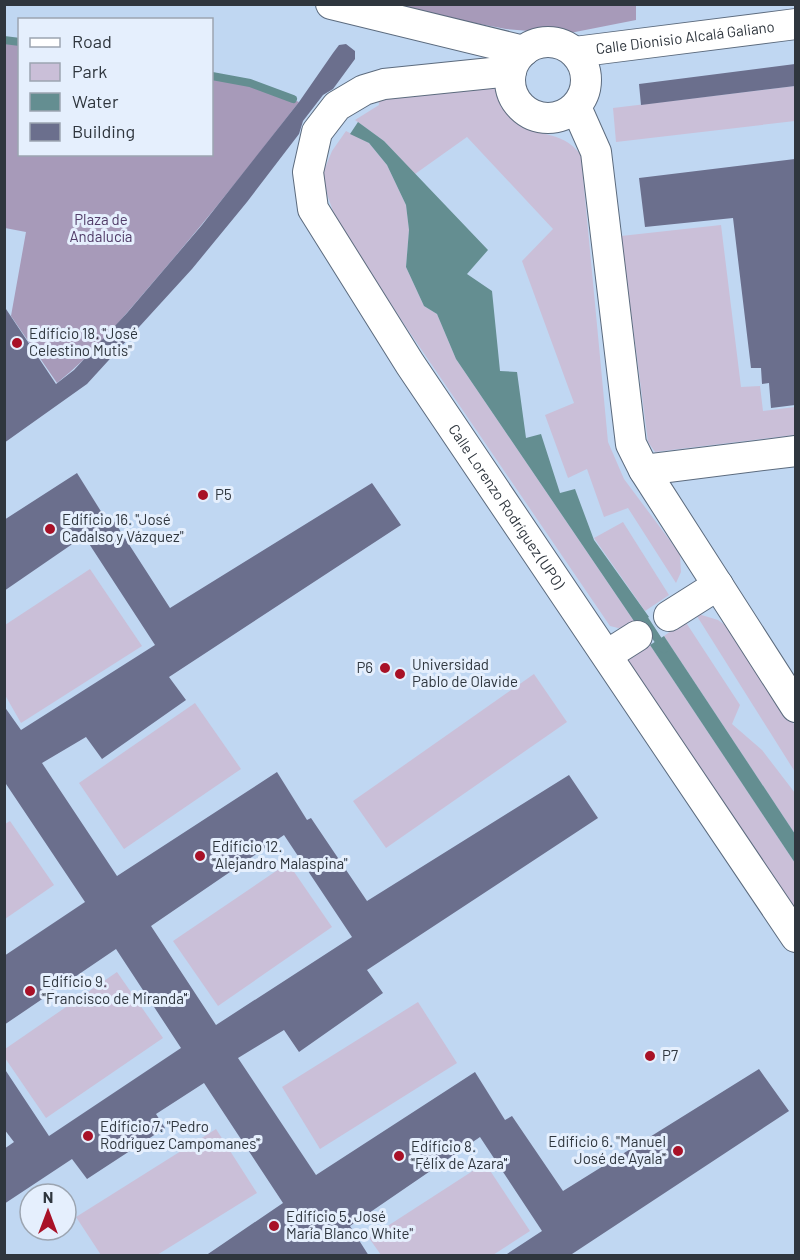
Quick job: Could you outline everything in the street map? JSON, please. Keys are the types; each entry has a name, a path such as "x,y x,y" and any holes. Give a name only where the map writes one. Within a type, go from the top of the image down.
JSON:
{"street":[{"path":"331,4 517,61"},
{"name":"Calle Dionisio Alcalá Galiano","path":"574,52 795,24"},
{"path":"546,42 560,43 574,52 586,70 587,83 584,96 576,107 566,114 553,118 529,113 513,95 510,83 517,61 546,42"},
{"name":"Calle Lorenzo Rodríguez (UPO)","path":"517,61 384,84 364,90 337,106 317,132 308,172 313,209 410,364 795,937"},
{"path":"576,107 596,152 631,444 644,470 795,707"},
{"path":"644,470 795,452"},
{"path":"669,616 718,585"},
{"path":"607,655 637,636"}],"shaded area":[{"name":"Universidad Pablo de Olavide","path":"5,5 795,5 795,1255 5,1255"}],"green space":[{"path":"380,5 636,5 636,20 565,34 506,29"},
{"name":"Plaza de Andalucía","path":"4,40 18,42 18,156 213,156 213,76 250,83 299,102 206,219 127,313 70,373 57,383 11,316 26,232 5,228"},
{"path":"493,84 511,118 529,129 564,140 581,155 608,442 624,479 680,554 681,572 676,583 628,508 604,517 587,469 568,478 545,415 574,403 522,261 553,229 467,137 415,174 384,141 355,120 379,105 378,95"},
{"path":"795,86 795,121 616,142 613,108"},
{"path":"346,131 369,143 387,165 406,205 409,230 406,267 424,306 437,314 456,359 636,624 622,629 610,626 406,327 335,217 323,173 332,151"},
{"path":"721,225 741,387 760,386 763,411 795,407 795,435 655,452 648,442 621,236"},
{"path":"623,522 669,595 645,611 594,538"},
{"path":"90,569 142,646 21,723 5,695 5,625"},
{"path":"695,613 718,620 729,628 748,650 795,726 795,772"},
{"path":"685,621 740,705 732,724 762,750 795,793 795,834 664,636"},
{"path":"650,645 795,863 795,917 626,659"},
{"path":"534,674 567,722 386,848 353,801"},
{"path":"195,703 241,769 124,849 79,783"},
{"path":"10,821 54,885 5,919 5,824"},
{"path":"288,863 332,927 218,1006 173,941"},
{"path":"117,972 163,1038 46,1118 5,1058 5,1049"},
{"path":"418,1002 457,1063 320,1149 282,1087"},
{"path":"216,1129 257,1193 157,1255 101,1255 78,1220 78,1216"},
{"path":"485,1163 530,1231 493,1255 381,1255 369,1238"}],"water":[{"path":"358,122 384,141 488,250 467,274 492,291 500,371 517,372 526,438 541,434 560,493 575,489 594,540 649,617 636,624 456,359 437,314 424,306 406,267 409,230 406,205 387,165 369,143 350,134"},
{"path":"664,636 795,834 795,863 650,645"}],"building":[{"path":"346,44 355,51 355,59 333,89 323,95 303,121 299,134 192,269 87,384 4,443 4,306 56,384 74,370 127,313 202,225 299,102 339,45"},
{"path":"795,64 795,86 641,105 639,84"},
{"path":"795,159 795,405 771,408 769,383 762,384 761,368 751,368 733,218 645,227 639,178"},
{"path":"77,473 107,521 112,518 170,608 372,483 401,525 169,677 186,700 102,759 86,737 42,763 117,876 277,772 307,820 311,818 367,901 569,775 598,818 367,970 383,993 299,1052 284,1030 238,1058 316,1175 475,1072 505,1120 512,1116 563,1191 759,1069 789,1111 569,1256 504,1256 542,1231 480,1137 350,1226 369,1256 205,1256 283,1203 204,1083 156,1114 165,1128 87,1179 72,1159 37,1182 18,1182 18,1195 4,1204 4,1149 14,1142 4,1129 4,1068 49,1136 181,1048 116,949 4,1025 4,956 85,902 4,781 4,706 21,730 155,645 84,536 4,591 4,520","holes":["284,835 352,937 216,1025 151,926"]}],"waterway":[{"path":"4,40 18,42"},
{"path":"213,76 250,83 293,99"},
{"path":"639,611 664,649"}],"place":[{"name":"Edificio 18. \"José Celestino Mutis\"","path":"17,343"},
{"name":"P5","path":"203,495"},
{"name":"Edificio 16. \"José Cadalso y Vázquez\"","path":"50,529"},
{"name":"P6","path":"385,668"},
{"name":"Universidad Pablo de Olavide","path":"400,674"},
{"name":"Edificio 12. \"Alejandro Malaspina\"","path":"200,856"},
{"name":"Edificio 9. \"Francisco de Miranda\"","path":"30,991"},
{"name":"P7","path":"650,1056"},
{"name":"Edificio 7. \"Pedro Rodríguez Campomanes\"","path":"88,1136"},
{"name":"Edificio 6. \"Manuel José de Ayala\"","path":"678,1151"},
{"name":"Edificio 8. \"Félix de Azara\"","path":"399,1156"},
{"name":"Edificio 5. José María Blanco White\"","path":"274,1226"}]}
